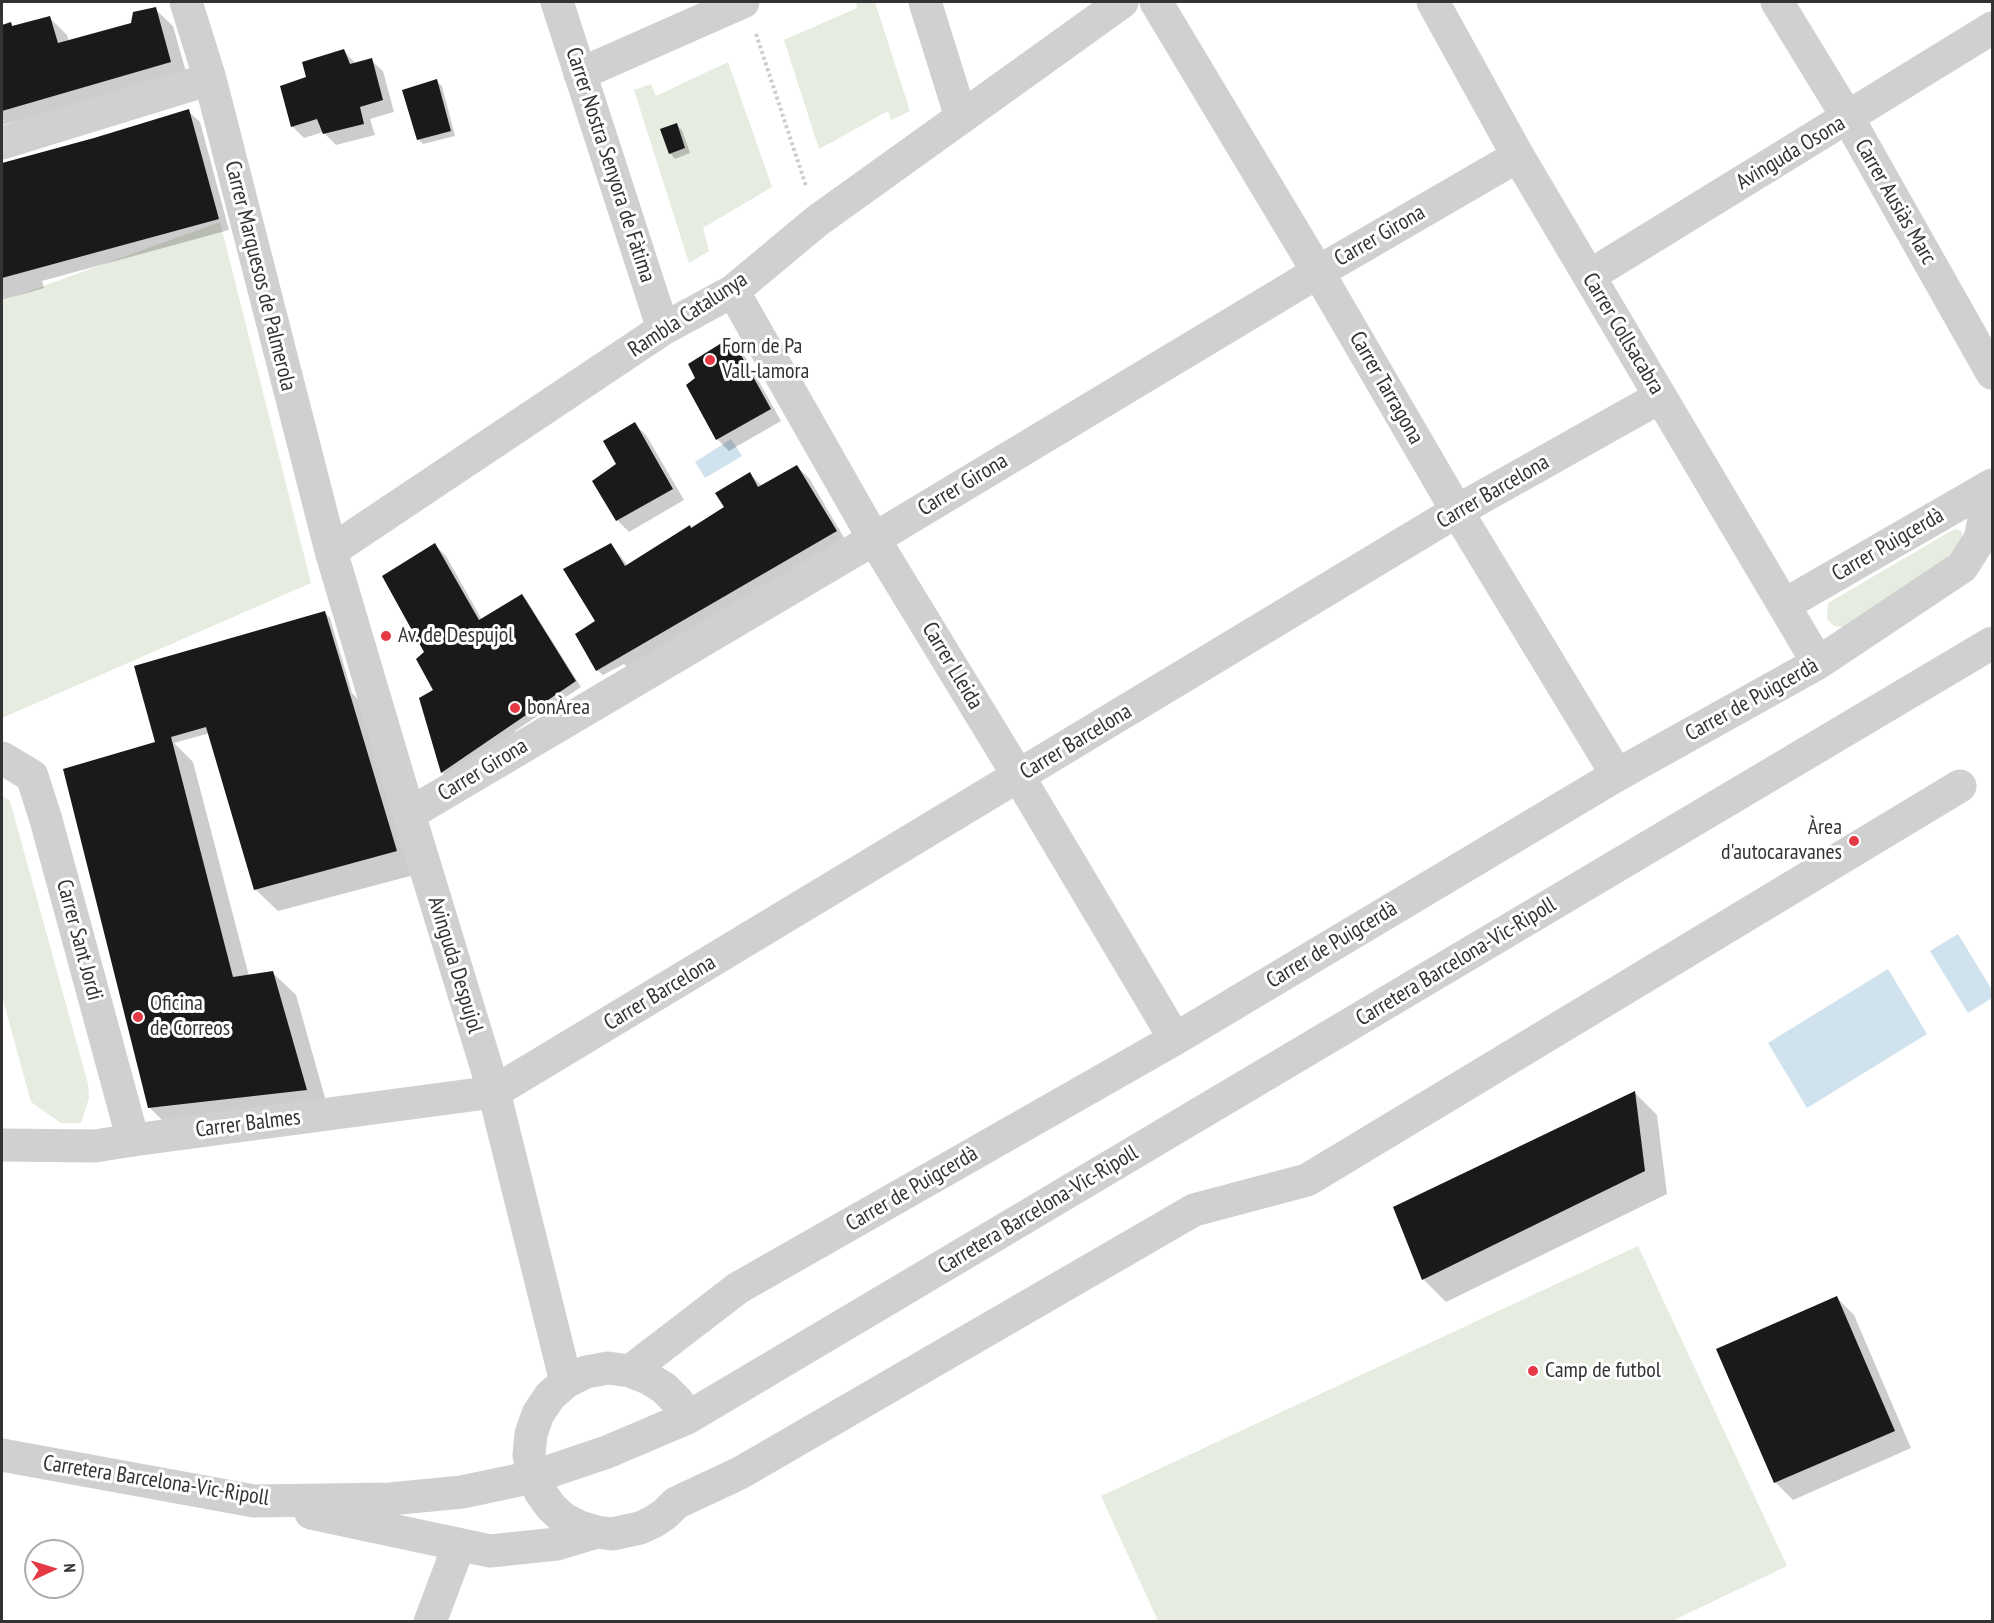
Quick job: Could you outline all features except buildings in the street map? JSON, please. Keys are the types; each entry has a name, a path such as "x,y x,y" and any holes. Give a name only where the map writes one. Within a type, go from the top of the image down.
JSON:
{"street":[{"name":"Carrer Marquesos de Palmerola","path":"186,2 210,80 331,551"},
{"name":"Carrer Nostra Senyora de Fàtima","path":"557,2 663,330"},
{"path":"925,2 961,117"},
{"name":"Rambla Catalunya","path":"331,551 663,330 733,291 817,221 1122,2"},
{"name":"Carrer Tarragona","path":"1156,2 1318,272 1457,511 1617,775"},
{"name":"Carrer Collsacabra","path":"1433,2 1518,156 1818,663"},
{"name":"Carrer Ausiàs Marc","path":"1777,2 1848,118 1992,373"},
{"path":"580,74 748,12"},
{"name":"Avinguda Osona","path":"1589,276 1992,28"},
{"path":"2,143 210,80"},
{"name":"Carrer Girona","path":"409,814 874,539 1318,272 1518,156"},
{"name":"Carrer Lleida","path":"733,291 874,539 1175,1039"},
{"name":"Carrer Barcelona","path":"494,1092 1457,511 1660,397"},
{"name":"Carrer Puigcerdà","path":"1784,605 1992,486"},
{"name":"Carrer de Puigcerdà","path":"630,1371 738,1288 1175,1039 1617,775 1818,663 1962,567 1980,539 1992,486"},
{"name":"Avinguda Despujol","path":"331,551 494,1092 566,1382"},
{"name":"Carretera Barcelona-Vic-Ripoll","path":"2,1455 254,1501 390,1499 462,1492 533,1476 607,1452 687,1418 1992,643"},
{"name":"Carrer Sant Jordi","path":"2,758 32,776 133,1140"},
{"path":"687,1418 678,1402 664,1388 648,1378 630,1371 608,1368 586,1372 566,1382 550,1396 538,1414 531,1434 529,1455 533,1476 551,1507 572,1523 597,1532 612,1534 640,1528 659,1518 676,1503 740,1473 1194,1210 1307,1180 1960,786"},
{"name":"Carrer Balmes","path":"4,1136 95,1146 494,1092"},
{"path":"254,1501 490,1551 557,1544 597,1532"},
{"path":"430,1622 459,1545"}],"path":[{"path":"748,12 817,221"}],"shaded area":[{"path":"856,2 875,2 910,111 891,120 888,111 819,149 784,40 857,8"},
{"path":"728,62 772,187 703,228 709,251 689,263 634,90 651,84 656,96"},
{"path":"220,222 311,583 2,718 2,301"},
{"path":"1957,529 1962,532 1962,539 1936,572 1845,627 1834,626 1827,619 1828,603"},
{"path":"2,796 10,801 88,1084 89,1098 81,1123 61,1123 31,1102 2,996"},
{"name":"Camp de futbol","path":"1638,1246 1787,1566 1672,1621 1158,1621 1101,1496"}],"water":[{"path":"731,439 742,456 705,478 695,462"},
{"path":"1958,934 1992,990 1992,998 1968,1013 1930,951"},
{"path":"1888,969 1927,1034 1807,1108 1768,1043"}],"place":[{"name":"Forn de Pa Vall-lamora","path":"710,360"},
{"name":"Av. de Despujol","path":"386,636"},
{"name":"bonÀrea","path":"515,708"},
{"name":"Àrea d'autocaravanes","path":"1854,841"},
{"name":"Oficina de Correos","path":"138,1017"},
{"name":"Camp de futbol","path":"1533,1371"}]}
